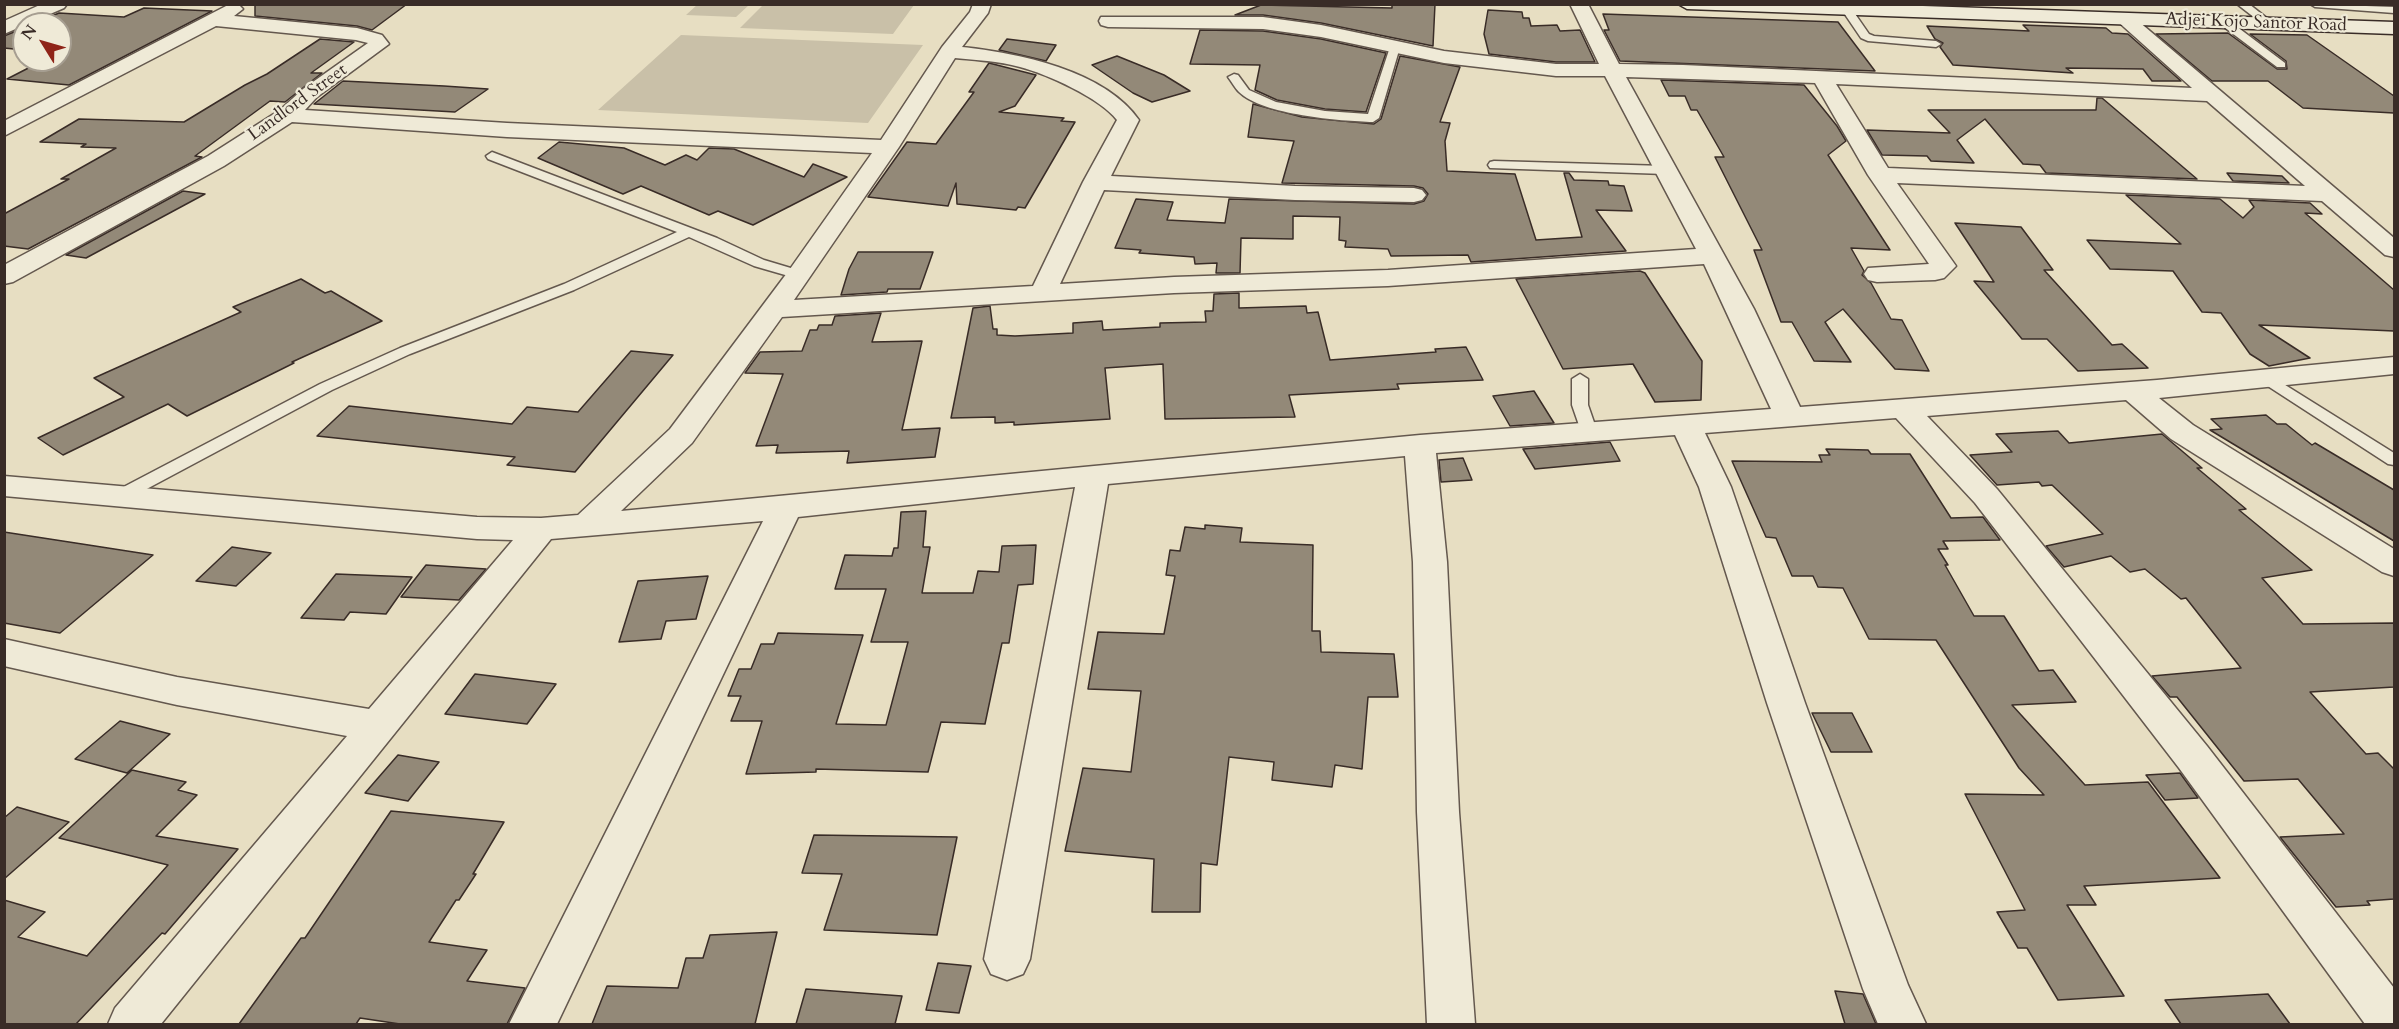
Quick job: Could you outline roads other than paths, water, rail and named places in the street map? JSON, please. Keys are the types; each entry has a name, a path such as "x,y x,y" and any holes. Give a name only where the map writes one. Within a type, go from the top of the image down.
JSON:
{"street":[{"path":"10,23 58,4"},
{"path":"4,130 242,4"},
{"path":"590,523 681,436 799,275 888,147 949,51 979,13 982,4"},
{"path":"1579,4 1612,71 1630,100 1740,309 1790,417"},
{"name":"Adjei Kojo Santor Road","path":"1687,4 2394,28"},
{"name":"Adjei Kojo Santor Road","path":"1948,4 2248,8 2394,18"},
{"path":"2124,19 2394,250"},
{"name":"Landlord Street","path":"4,276 216,161 288,115 310,93 379,44 375,39 357,34 214,20"},
{"path":"1108,21 1263,23 1499,65 1556,70 1683,71 2214,95"},
{"path":"949,51 1032,64 1094,93 1125,113 1128,120 1095,182 1043,292"},
{"path":"1821,78 1880,175 1943,266 1935,272 1877,274"},
{"path":"288,115 507,130 888,147"},
{"path":"1880,175 2326,194"},
{"path":"1095,182 1295,193 1414,195"},
{"path":"775,309 1043,292 1388,278 1711,255"},
{"path":"4,486 477,528 541,528 786,508 948,489 1420,445 1685,423 2133,391 2266,378 2386,371"},
{"path":"2133,391 2182,432 2394,564"},
{"path":"1903,408 1986,496 2193,758 2393,1024"},
{"path":"1685,423 1715,487 1878,967 1902,1024"},
{"path":"1420,445 1430,562 1438,812 1451,1024"},
{"path":"1007,959 1093,476"},
{"path":"533,1024 786,508"},
{"path":"132,1024 541,528"},
{"path":"4,652 177,691 377,726"}],"lane":[{"path":"2315,4 2394,10"},
{"path":"2248,8 2268,23"},
{"path":"1847,10 1865,36 1872,39 1936,44"},
{"path":"2224,22 2281,65"},
{"path":"1234,77 1244,92 1275,104 1341,118 1373,117 1395,47"},
{"path":"492,156 688,232 759,263 799,275"},
{"path":"1494,165 1665,170"},
{"path":"120,496 326,387 405,351 569,287 688,232"},
{"path":"2266,378 2394,460"},
{"path":"1580,379 1580,405 1588,431"}]}
